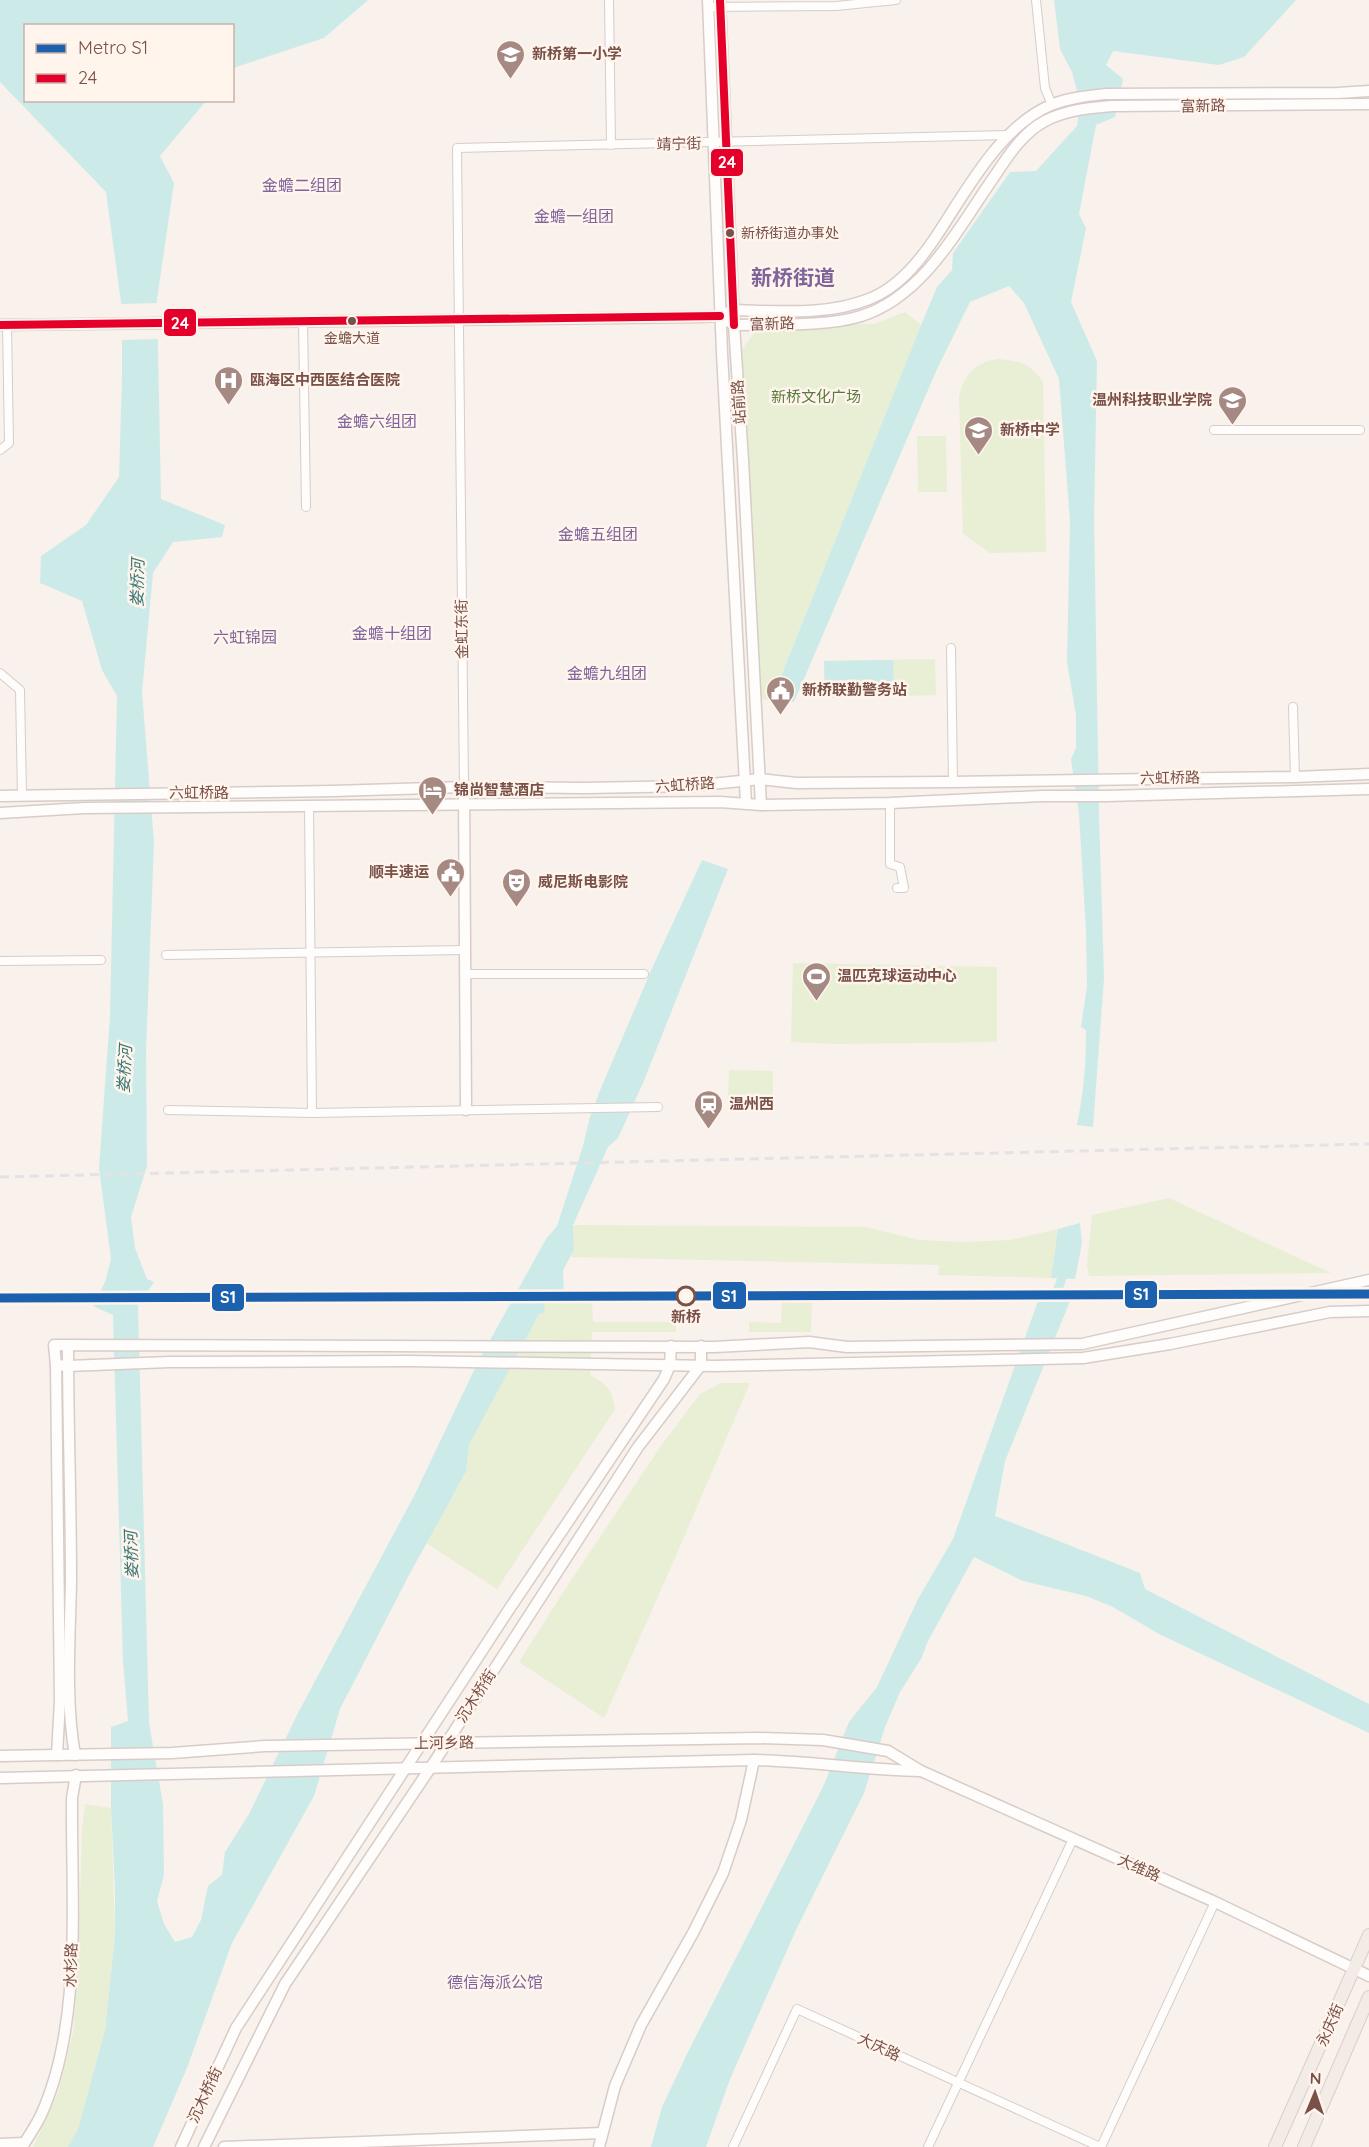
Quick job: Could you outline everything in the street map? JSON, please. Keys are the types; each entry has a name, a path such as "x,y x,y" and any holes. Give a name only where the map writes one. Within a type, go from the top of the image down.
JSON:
{"main road":[{"name":"永庆街","path":"1275,2147 1369,1935"},
{"name":"永庆街","path":"1304,2147 1369,1997"}],"street":[{"path":"609,0 610,145"},
{"path":"708,4 836,6 896,0"},
{"path":"1036,0 1046,88 1052,105"},
{"name":"站前路","path":"721,3 733,310 761,805"},
{"name":"站前路","path":"708,4 720,316 746,803"},
{"name":"富新路","path":"720,316 733,310 837,309 871,299 901,280 924,255 989,159 1008,135 1029,118 1052,105 1105,94 1369,91"},
{"name":"富新路","path":"720,316 734,325 836,322 861,316 888,304 920,279 939,257 1017,144 1044,121 1074,110 1102,107 1369,104"},
{"name":"靖宁街","path":"457,148 1008,135"},
{"name":"金虹东街","path":"457,148 466,1110"},
{"path":"0,450 9,443 4,325 720,316"},
{"path":"303,321 306,507"},
{"path":"1214,430 1360,430"},
{"path":"951,648 953,782"},
{"path":"0,673 20,690 22,796"},
{"path":"1293,706 1295,777"},
{"name":"六虹桥路","path":"0,796 464,787 692,786 760,779 796,783 953,782 1369,774"},
{"name":"六虹桥路","path":"0,813 84,808 720,802 761,805 890,803 1369,789"},
{"path":"890,803 890,864 900,867 904,888 897,888"},
{"path":"309,806 312,1113"},
{"path":"166,955 464,950"},
{"path":"0,961 101,960"},
{"path":"464,974 644,974"},
{"path":"168,1110 312,1113 658,1107"},
{"path":"57,1755 60,1701 54,1345 701,1346 809,1342 847,1347 1082,1344 1369,1280"},
{"path":"56,1365 376,1361 700,1365 1083,1358 1170,1344 1330,1312 1369,1311"},
{"path":"68,1346 71,1501 70,1695 71,1735 75,1755"},
{"name":"沉木桥街","path":"181,2147 236,2028 508,1611 664,1379 670,1365 671,1346"},
{"path":"700,1365 701,1346"},
{"name":"沉木桥街","path":"204,2147 285,1984 431,1767 638,1447 700,1365"},
{"name":"上河乡路","path":"0,1756 172,1753 265,1746 347,1744 759,1738 822,1740 888,1751"},
{"name":"大维路","path":"888,1751 921,1771 1215,1902 1369,1976"},
{"path":"599,2147 615,2086 641,2025 693,1934 723,1873 741,1820 754,1760"},
{"name":"上河乡路","path":"0,1778 754,1760 815,1762 885,1770"},
{"name":"大维路","path":"885,1770 921,1771"},
{"name":"水杉路","path":"23,2145 41,2115 60,2058 70,2001 72,1798 76,1775"},
{"path":"928,2147 1073,1839"},
{"path":"1101,2147 1215,1902"},
{"name":"大庆路","path":"733,2147 797,2009 1101,2147"},
{"path":"224,2147 383,2143 603,2133"},
{"path":"0,2144 23,2145"}],"green space":[{"name":"新桥文化广场","path":"905,312 921,325 772,699 761,700 742,349 761,324 874,324"},
{"path":"998,359 1024,364 1043,382 1046,552 990,553 963,534 959,397 967,376 972,371 983,363"},
{"path":"917,436 946,436 947,492 918,492"},
{"path":"935,659 936,695 825,698 824,661"},
{"path":"793,963 997,967 997,1042 837,1044 791,1042"},
{"path":"729,1070 773,1071 773,1098 728,1097"},
{"path":"1169,1198 1331,1273 1089,1276 1087,1265 1092,1215"},
{"path":"573,1225 866,1227 919,1240 963,1242 1010,1240 1058,1229 1051,1278 938,1275 939,1265 571,1257 574,1250"},
{"path":"564,1297 592,1303 593,1322 676,1322 676,1332 592,1332 590,1375 608,1388 615,1409 497,1589 426,1543 466,1473 469,1445 545,1301"},
{"path":"782,1300 812,1301 811,1332 749,1332 749,1322 781,1323"},
{"path":"721,1383 750,1383 604,1718 519,1662 661,1446 700,1394"},
{"path":"85,1804 111,1808 115,1936 105,2030 78,2129 68,2147 33,2147 58,2093 73,2033"}],"water":[{"name":"娄桥河","path":"0,0 368,0 324,38 234,68 234,24 24,24 24,102 205,102 160,156 174,183 157,299 161,499 225,525 222,537 173,542 153,573 142,692 154,843 146,1051 147,1166 131,1217 135,1248 147,1279 154,1282 138,1306 149,1723 163,1804 164,1875 157,1901 164,1924 175,1942 192,1937 201,1920 208,1886 222,1875 225,1852 249,1814 298,1713 415,1494 478,1362 546,1239 557,1226 601,1088 653,966 702,860 728,869 643,1083 618,1138 608,1147 573,1225 574,1250 563,1270 564,1297 545,1302 544,1313 539,1314 469,1445 466,1472 409,1575 340,1709 314,1796 232,1943 187,2068 153,2147 68,2147 78,2129 105,2030 115,1936 111,1727 128,1721 123,1661 113,1315 93,1306 105,1282 111,1259 99,1168 110,1016 117,696 102,670 82,601 40,583 41,556 86,525 119,477 122,309 106,192 0,82"},
{"path":"1054,0 1296,0 1244,57 1219,65 1113,51 1106,65 1123,79 1115,117 1096,125 1079,214 1086,228 1071,302 1097,361 1094,518 1104,978 1093,1127 1077,1125 1086,1054 1086,1030 1081,1027 1087,986 1086,930 1079,814 1071,759 1076,748 1076,715 1067,662 1070,521 1059,379 1024,303 1009,286 970,302 937,369 794,702 772,699 921,325 937,287 952,270 953,253 1010,172 1036,171 1077,126 1080,102 1072,72 1060,49"},
{"path":"893,660 894,696 825,698 824,661"},
{"path":"1080,1223 1082,1243 1075,1279 1051,1278 1058,1229"},
{"path":"1038,1301 1070,1301 1005,1461 995,1516 1140,1573 1145,1589 1369,1704 1369,1733 1161,1635 1111,1606 1086,1596 1023,1581 974,1557 928,1641 921,1659 900,1692 885,1727 864,1793 796,1930 730,2079 706,2147 651,2147 662,2107 823,1787 849,1722 877,1687 918,1599 953,1539"}],"pier":[{"path":"160,303 161,339 120,340 119,304"}],"waterway":[{"path":"1050,1312 1065,1269"}],"railway":[{"path":"0,1177 1369,1144"},
{"path":"785,1291 868,1296"}],"metro line":[{"name":"S1","path":"0,1298 1369,1294"}],"transit line":[{"name":"24","path":"720,0 734,325"},
{"name":"24","path":"0,325 720,316"}],"place":[{"name":"新桥第一小学","path":"511,80"},
{"name":"新桥街道办事处","path":"730,233"},
{"name":"金蟾大道","path":"352,321"},
{"name":"瓯海区中西医结合医院","path":"229,406"},
{"name":"温州科技职业学院","path":"1233,426"},
{"name":"新桥中学","path":"979,456"},
{"name":"新桥联勤警务站","path":"781,716"},
{"name":"锦尚智慧酒店","path":"433,816"},
{"name":"顺丰速运","path":"450,898"},
{"name":"威尼斯电影院","path":"517,908"},
{"name":"温匹克球运动中心","path":"816,1002"},
{"name":"温州西","path":"708,1130"},
{"name":"新桥","path":"686,1296"}],"district":[{"name":"金蟾二组团","path":"302,185"},
{"name":"金蟾一组团","path":"574,216"},
{"name":"新桥街道","path":"793,278"},
{"name":"金蟾六组团","path":"377,421"},
{"name":"金蟾五组团","path":"598,534"},
{"name":"金蟾十组团","path":"392,633"},
{"name":"六虹锦园","path":"245,637"},
{"name":"金蟾九组团","path":"607,673"},
{"name":"德信海派公馆","path":"495,1982"}]}
